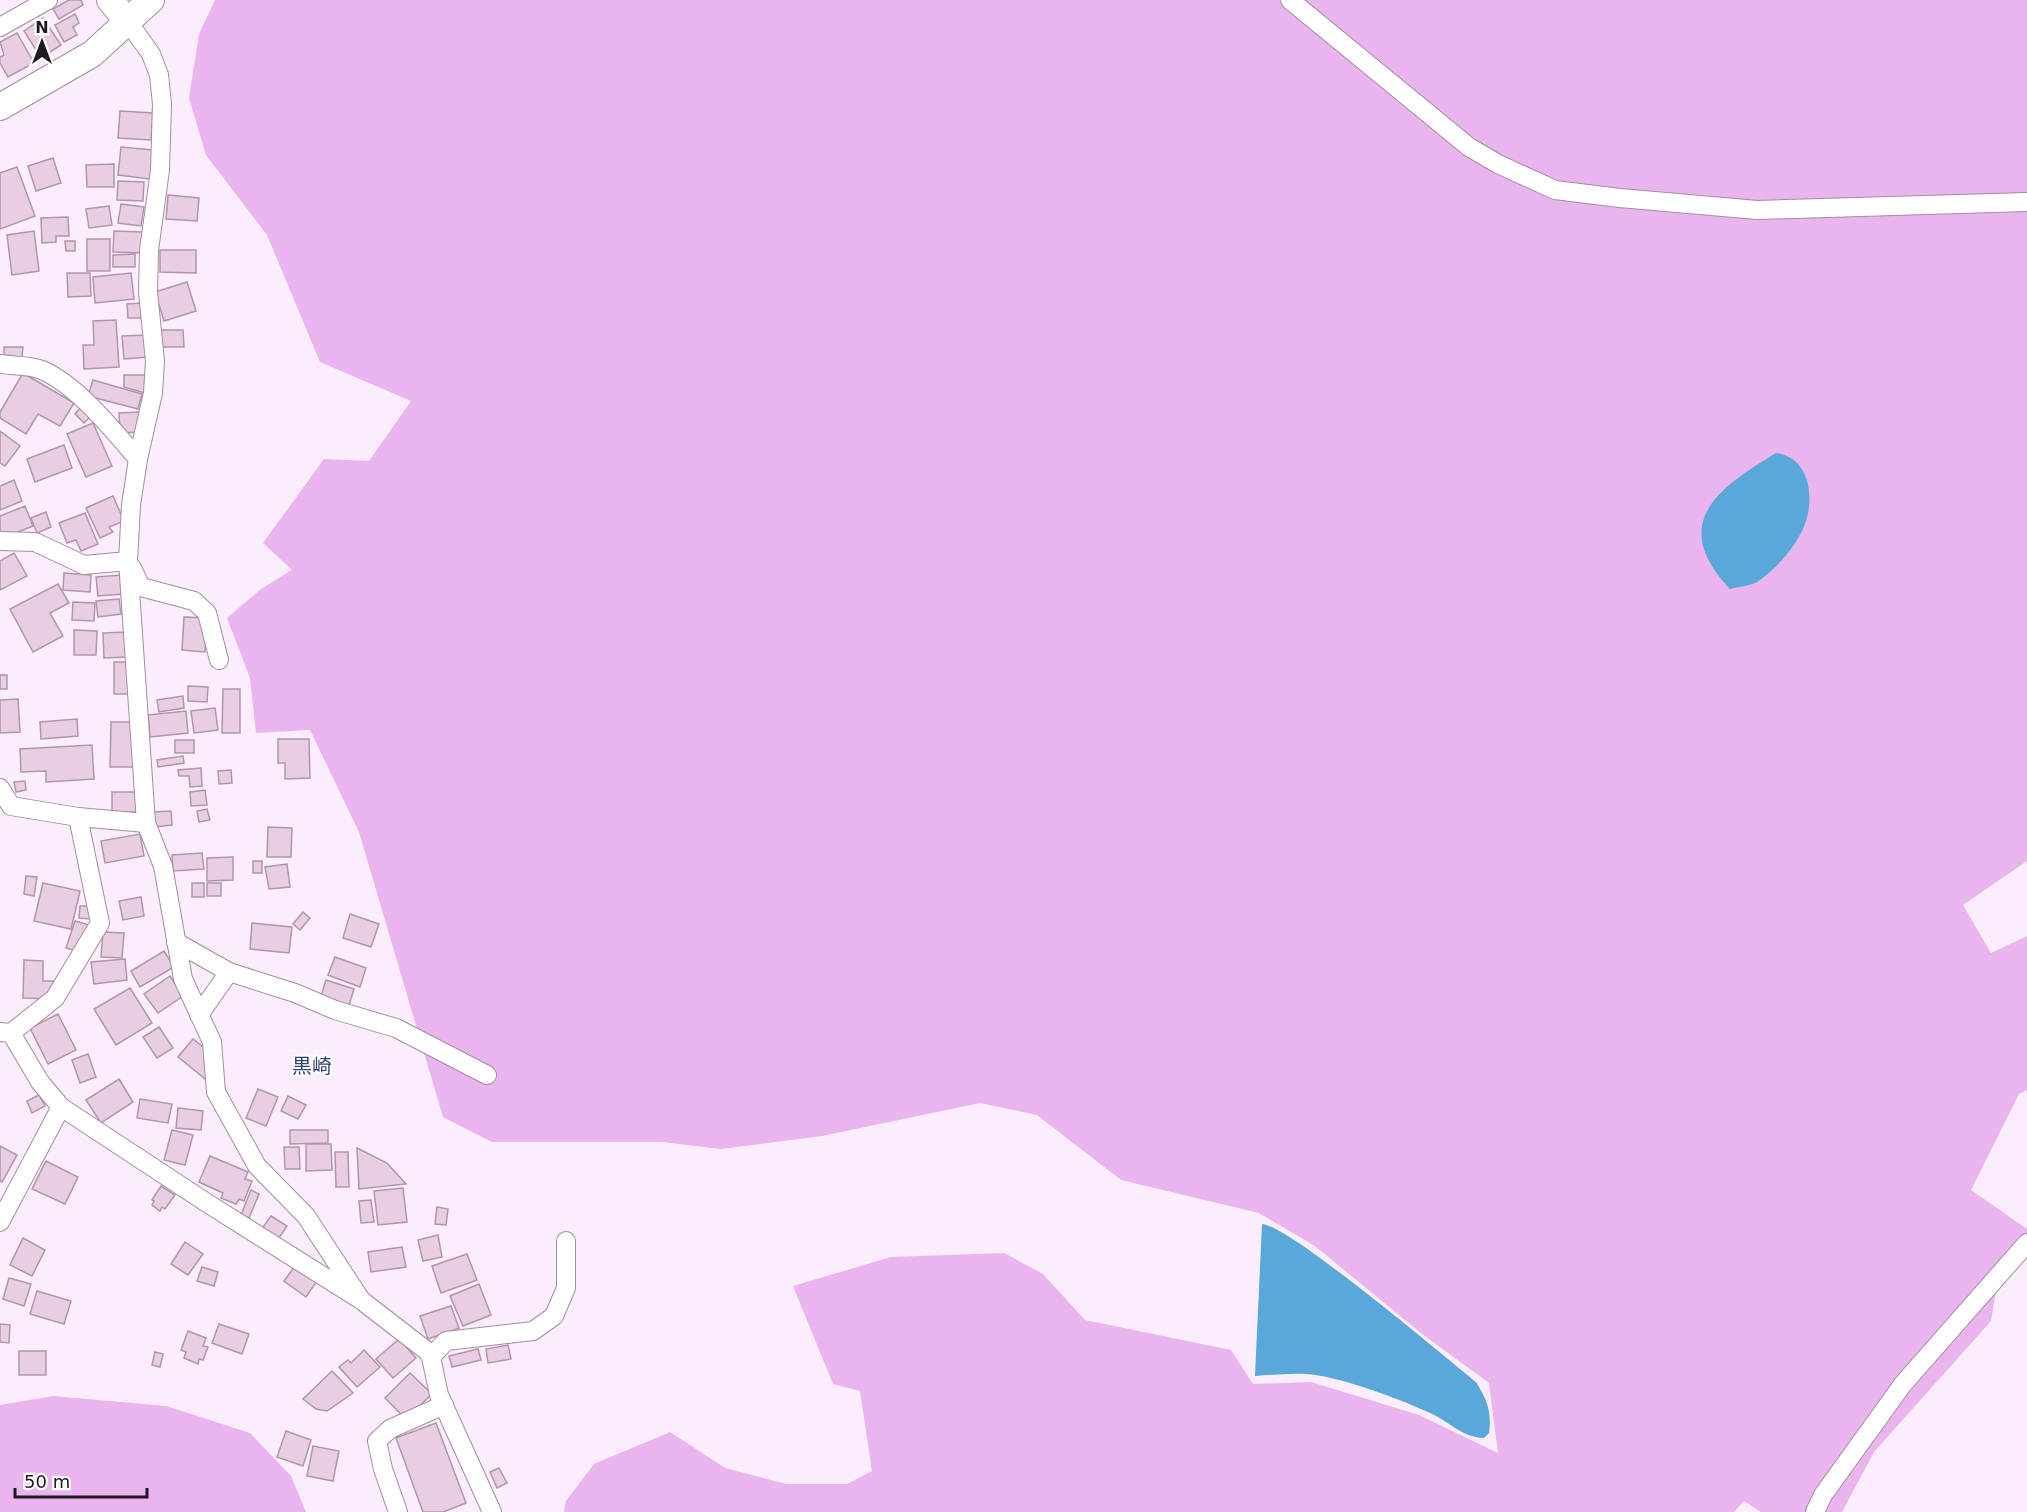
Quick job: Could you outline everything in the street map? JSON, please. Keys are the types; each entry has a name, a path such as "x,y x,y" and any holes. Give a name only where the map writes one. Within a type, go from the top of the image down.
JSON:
{"street":[{"path":"0,27 48,0"},
{"path":"110,0 151,54 159,75 162,104 160,170 148,250 148,292 155,361 153,393 138,459 131,505 128,561 146,823 163,866 183,980 212,1042 216,1092 257,1166 306,1216 362,1300"},
{"path":"0,107 92,54 151,0"},
{"path":"1290,0 1469,147 1498,164 1555,190 1757,210 2027,202"},
{"path":"0,364 41,370 60,382 102,417 138,459"},
{"path":"0,541 35,542 84,565 128,561"},
{"path":"128,561 141,587 194,601 207,613 219,660"},
{"path":"0,788 11,806 78,817 146,823"},
{"path":"78,817 100,923 56,998 5,1033 61,1107 207,1203 362,1300 430,1357 439,1395 492,1512"},
{"path":"176,942 229,972 296,993 334,1010 396,1028 487,1075"},
{"path":"200,1015 229,972"},
{"path":"0,1222 61,1107"},
{"path":"430,1357 446,1341 533,1331 554,1316 566,1288 566,1241"},
{"path":"1815,1512 1823,1495 1903,1384 2027,1243"},
{"path":"398,1512 383,1469 377,1441 390,1429 444,1405"}],"shaded area":[{"path":"215,0 2027,0 2027,861 1963,905 1991,953 2027,936 2027,1090 2019,1094 1971,1190 2027,1229 2027,1234 1889,1390 1805,1512 1761,1512 1744,1501 1734,1512 564,1512 566,1501 594,1464 670,1432 725,1468 786,1484 847,1484 872,1471 860,1391 833,1384 793,1286 891,1257 1004,1253 1043,1274 1085,1320 1231,1350 1253,1384 1311,1382 1419,1415 1498,1453 1489,1383 1422,1334 1315,1246 1259,1213 1121,1180 1037,1115 980,1103 822,1136 721,1149 662,1142 492,1142 443,1117 359,832 310,730 256,733 250,678 227,618 261,589 292,570 263,543 324,459 369,461 411,401 320,362 267,235 206,155 189,98 199,34"},
{"path":"1996,1291 1991,1321 1874,1452 1842,1512 1823,1512 1906,1390"},
{"path":"53,1396 166,1406 250,1433 291,1476 306,1512 0,1512 0,1405"}],"water":[{"path":"1776,453 1797,463 1804,472 1809,495 1806,520 1794,545 1772,570 1757,582 1730,589 1712,566 1703,545 1702,526 1708,509 1720,494 1755,466"},
{"path":"1262,1224 1278,1230 1334,1268 1476,1382 1488,1406 1489,1433 1484,1438 1469,1435 1437,1417 1387,1395 1319,1375 1255,1376"}],"building":[{"path":"69,0 81,0 83,5 59,19 53,9"},
{"path":"75,14 79,23 73,27 77,35 64,42 55,25"},
{"path":"43,18 61,45 41,58 24,31"},
{"path":"17,33 34,63 8,77 0,63 0,57 4,55 0,42"},
{"path":"120,111 153,113 151,140 118,138"},
{"path":"121,147 153,150 150,179 118,175"},
{"path":"53,158 61,183 36,191 28,166"},
{"path":"114,164 114,187 87,187 86,165"},
{"path":"17,167 35,216 0,229 0,173"},
{"path":"118,181 144,182 143,201 117,200"},
{"path":"168,195 199,198 197,221 166,219"},
{"path":"121,204 144,207 141,226 118,223"},
{"path":"109,206 112,225 89,228 86,209"},
{"path":"68,217 69,236 56,236 56,242 42,243 41,218"},
{"path":"34,231 39,271 12,275 7,235"},
{"path":"114,231 144,232 143,253 113,252"},
{"path":"87,239 110,239 110,271 87,271"},
{"path":"65,241 75,241 75,251 66,251"},
{"path":"160,250 196,250 196,273 160,272"},
{"path":"135,254 135,267 113,267 113,255"},
{"path":"67,273 90,273 91,296 68,297"},
{"path":"131,273 134,299 95,303 93,277"},
{"path":"187,282 196,311 164,321 155,292"},
{"path":"144,303 145,318 128,318 127,304"},
{"path":"116,320 119,367 84,369 83,345 94,345 93,321"},
{"path":"160,330 183,330 184,347 160,347"},
{"path":"148,335 150,357 124,359 122,336"},
{"path":"4,347 23,347 22,357 4,356"},
{"path":"23,373 74,403 60,426 38,414 26,434 0,418 0,412"},
{"path":"124,375 150,375 148,394 124,387"},
{"path":"93,380 142,394 138,409 88,396"},
{"path":"81,407 91,416 84,423 75,414"},
{"path":"139,412 140,432 120,433 119,413"},
{"path":"93,423 112,466 86,477 67,434"},
{"path":"0,431 20,446 5,466 0,463"},
{"path":"64,445 72,468 35,482 27,459"},
{"path":"14,480 22,501 0,510 0,486"},
{"path":"113,496 124,521 109,527 113,532 100,538 86,508"},
{"path":"25,506 33,526 0,539 0,516"},
{"path":"46,512 51,527 37,533 31,518"},
{"path":"85,513 98,544 81,551 76,540 67,543 59,523"},
{"path":"14,553 27,576 0,590 0,561"},
{"path":"64,573 91,575 90,592 63,590"},
{"path":"122,575 124,594 98,596 96,577"},
{"path":"58,584 69,603 50,613 63,636 33,652 10,609"},
{"path":"119,599 121,614 98,617 96,601"},
{"path":"73,602 95,603 94,621 72,620"},
{"path":"184,617 207,618 205,652 182,650"},
{"path":"74,630 97,631 96,655 74,655"},
{"path":"126,632 127,657 104,658 103,633"},
{"path":"114,662 133,662 133,694 114,694"},
{"path":"0,675 7,675 7,689 0,689"},
{"path":"188,686 208,687 207,702 188,701"},
{"path":"223,689 240,689 240,733 222,733"},
{"path":"183,696 184,708 159,712 157,700"},
{"path":"18,699 20,732 0,733 0,700"},
{"path":"215,708 218,730 194,733 191,711"},
{"path":"186,711 188,733 150,737 148,715"},
{"path":"77,719 78,736 41,739 40,722"},
{"path":"111,722 137,722 135,767 110,767"},
{"path":"278,739 309,739 310,778 285,779 285,763 278,763"},
{"path":"175,740 194,740 194,753 175,753"},
{"path":"92,745 94,779 46,782 46,771 21,772 20,749"},
{"path":"183,756 184,763 158,767 157,760"},
{"path":"201,768 202,786 190,787 189,776 179,776 178,770"},
{"path":"231,770 232,783 219,784 218,771"},
{"path":"25,781 26,790 16,792 14,782"},
{"path":"205,790 207,805 191,806 190,792"},
{"path":"112,792 139,792 138,812 112,812"},
{"path":"207,809 210,820 199,822 197,811"},
{"path":"171,811 172,825 155,827 153,812"},
{"path":"268,827 292,828 291,857 267,857"},
{"path":"140,834 144,856 105,863 101,841"},
{"path":"202,853 204,869 173,871 172,855"},
{"path":"233,857 233,880 207,881 207,858"},
{"path":"253,861 262,861 262,873 253,873"},
{"path":"287,864 290,887 269,889 265,867"},
{"path":"26,876 37,877 34,896 24,894"},
{"path":"43,883 80,891 71,929 34,921"},
{"path":"192,883 204,883 204,897 192,897"},
{"path":"207,883 221,883 221,896 207,896"},
{"path":"141,897 144,916 123,920 119,901"},
{"path":"80,906 92,906 91,919 79,918"},
{"path":"303,912 310,918 300,930 293,924"},
{"path":"350,914 379,924 371,947 343,938"},
{"path":"75,921 89,925 80,952 66,948"},
{"path":"252,923 292,927 289,953 250,949"},
{"path":"103,932 124,933 122,958 101,957"},
{"path":"164,951 174,967 140,987 131,971"},
{"path":"335,957 366,968 360,987 328,975"},
{"path":"125,959 127,980 94,984 91,962"},
{"path":"24,960 43,961 43,981 54,981 53,999 23,998"},
{"path":"170,976 183,996 158,1013 144,994"},
{"path":"326,980 354,989 349,1005 321,996"},
{"path":"130,988 152,1023 116,1045 94,1009"},
{"path":"58,1014 76,1050 48,1064 30,1028"},
{"path":"159,1027 173,1048 157,1058 143,1037"},
{"path":"193,1039 207,1050 209,1082 178,1057"},
{"path":"88,1054 96,1077 80,1083 72,1060"},
{"path":"119,1079 133,1102 101,1123 86,1100"},
{"path":"258,1089 278,1097 266,1126 246,1118"},
{"path":"39,1095 45,1106 32,1113 27,1101"},
{"path":"288,1096 306,1105 298,1119 281,1111"},
{"path":"140,1099 172,1104 168,1123 137,1118"},
{"path":"178,1108 203,1111 201,1130 176,1128"},
{"path":"172,1130 193,1135 185,1165 164,1160"},
{"path":"290,1130 328,1130 328,1143 290,1144"},
{"path":"306,1144 331,1144 332,1170 306,1171"},
{"path":"0,1146 17,1155 2,1182 0,1181"},
{"path":"284,1147 299,1147 300,1169 285,1169"},
{"path":"357,1148 387,1163 406,1184 359,1189"},
{"path":"335,1152 348,1152 349,1187 336,1187"},
{"path":"210,1156 248,1172 245,1179 252,1181 244,1201 239,1199 236,1204 221,1198 223,1193 199,1182"},
{"path":"46,1161 78,1177 65,1204 32,1189"},
{"path":"161,1186 175,1195 165,1209 162,1207 160,1211 152,1205 154,1201 152,1200"},
{"path":"403,1188 407,1222 378,1225 374,1191"},
{"path":"251,1190 259,1194 249,1218 241,1215"},
{"path":"371,1200 374,1222 361,1223 359,1201"},
{"path":"437,1207 448,1209 446,1225 435,1224"},
{"path":"271,1216 287,1226 277,1241 261,1230"},
{"path":"438,1235 442,1257 423,1261 418,1240"},
{"path":"23,1238 45,1250 32,1276 10,1265"},
{"path":"185,1242 203,1254 188,1275 171,1264"},
{"path":"402,1247 406,1267 371,1272 368,1252"},
{"path":"467,1254 477,1280 441,1293 432,1266"},
{"path":"295,1266 317,1281 306,1297 284,1281"},
{"path":"202,1267 218,1272 214,1286 197,1281"},
{"path":"9,1278 31,1284 24,1306 3,1299"},
{"path":"479,1284 491,1315 463,1326 450,1296"},
{"path":"37,1291 71,1301 64,1324 30,1314"},
{"path":"451,1306 459,1328 428,1339 420,1316"},
{"path":"0,1324 10,1325 9,1343 0,1342"},
{"path":"219,1324 249,1334 242,1354 212,1343"},
{"path":"188,1331 206,1338 203,1346 208,1347 203,1360 199,1359 198,1364 184,1358 186,1352 181,1350"},
{"path":"399,1339 416,1358 393,1378 376,1359"},
{"path":"508,1345 511,1359 488,1363 486,1349"},
{"path":"478,1349 481,1360 452,1367 449,1356"},
{"path":"364,1350 380,1367 357,1387 339,1367 348,1360 351,1363"},
{"path":"19,1351 46,1351 46,1375 19,1375"},
{"path":"155,1352 163,1354 160,1367 152,1365"},
{"path":"332,1371 353,1393 327,1411 316,1409 303,1399"},
{"path":"410,1373 432,1394 406,1419 385,1398"},
{"path":"436,1423 466,1503 443,1512 423,1512 396,1438"},
{"path":"286,1431 311,1440 303,1466 277,1457"},
{"path":"313,1446 339,1451 333,1481 307,1476"},
{"path":"499,1468 507,1483 497,1488 490,1472"}],"district":[{"name":"黒崎","path":"312,1066"}]}
